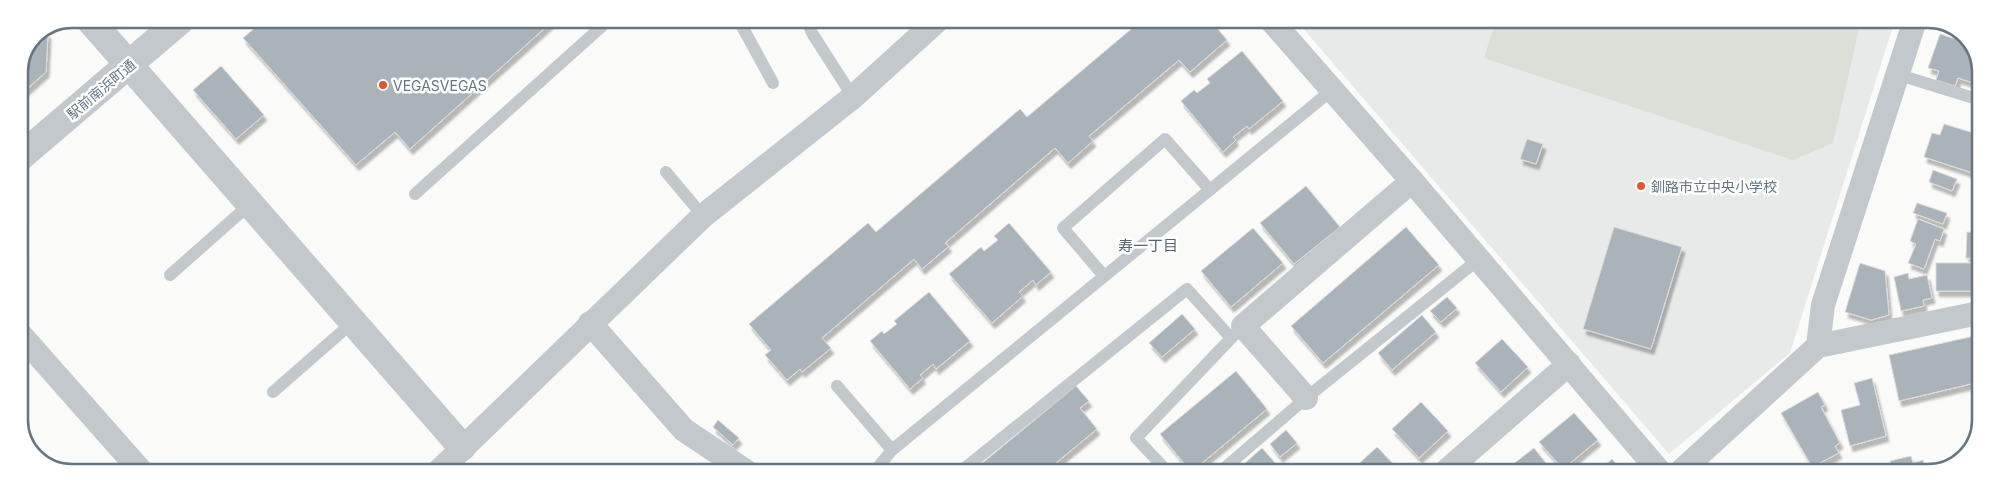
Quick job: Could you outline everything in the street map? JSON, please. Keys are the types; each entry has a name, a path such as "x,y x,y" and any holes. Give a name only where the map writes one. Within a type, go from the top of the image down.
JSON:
{"street":[{"path":"96,28 462,447"},
{"name":"駅前南浜町通","path":"28,150 172,28"},
{"path":"446,464 703,216 854,97 925,28"},
{"path":"1278,28 1412,181 1653,464"},
{"path":"1818,346 1823,305 1912,28"},
{"path":"1306,398 1237,332 1412,181"},
{"path":"1689,464 1818,346 1972,314"},
{"path":"590,323 684,430 735,464"},
{"path":"28,343 135,464"},
{"path":"1454,464 1569,364"}],"lane":[{"path":"415,194 600,28"},
{"path":"743,28 773,83"},
{"path":"810,28 854,97"},
{"path":"1896,74 1971,97"},
{"path":"881,464 892,450 1332,90"},
{"path":"1104,276 1063,228 1165,139 1210,190"},
{"path":"666,172 703,216"},
{"path":"170,275 250,205"},
{"path":"1229,464 1306,398 1479,260"},
{"path":"970,464 1187,289 1237,332 1136,438 1160,464"},
{"path":"273,392 353,322"},
{"path":"837,386 892,450"}],"shaded area":[{"name":"釧路市立中央小学校","path":"1303,28 1892,28 1790,353 1669,454"},
{"path":"1493,28 1859,28 1833,143 1793,160 1484,58"}],"building":[{"name":"VEGASVEGAS","path":"255,28 545,28 410,149 395,132 356,165 243,38"},
{"path":"1132,28 1217,28 1227,40 1190,72 1179,60 1089,136 1093,141 1068,163 1055,148 945,243 949,246 922,269 914,259 822,338 831,348 802,372 800,369 787,380 765,355 771,350 749,324 868,223 876,232 1020,109 1027,117"},
{"path":"48,34 46,72 28,88 28,63 31,54 40,40"},
{"path":"1940,34 1958,40 1964,47 1970,60 1971,82 1958,78 1955,86 1936,80 1939,71 1928,68"},
{"path":"1242,51 1283,101 1249,129 1247,126 1233,137 1236,140 1223,152 1181,101 1194,90 1197,93 1210,83 1207,79"},
{"path":"221,66 264,115 236,139 193,90"},
{"path":"1944,124 1971,132 1971,172 1924,157 1932,133 1940,135"},
{"path":"1527,139 1543,144 1536,164 1520,159"},
{"path":"1933,170 1957,179 1952,191 1929,182"},
{"path":"1306,186 1340,227 1294,264 1260,223"},
{"path":"1917,203 1947,213 1943,224 1913,213"},
{"path":"1918,219 1944,229 1940,241 1935,239 1924,269 1908,263 1916,244 1910,241"},
{"path":"1009,223 1051,272 1036,285 1033,280 1019,292 1023,296 992,323 949,274 981,247 984,251 998,240 994,236"},
{"path":"1406,227 1439,265 1323,363 1291,326"},
{"path":"1614,227 1682,247 1651,349 1583,329"},
{"path":"1253,228 1283,263 1231,307 1201,271"},
{"path":"1967,232 1971,232 1972,258 1966,258"},
{"path":"1860,263 1885,271 1889,315 1871,320 1845,312"},
{"path":"1936,263 1972,263 1972,291 1936,291"},
{"path":"1908,273 1909,279 1927,275 1932,298 1923,300 1924,306 1901,311 1894,277"},
{"path":"929,292 970,341 936,369 933,364 920,375 923,378 910,389 870,341 882,331 884,334 897,324 894,321"},
{"path":"1447,297 1457,308 1441,322 1430,311"},
{"path":"1182,314 1195,329 1162,357 1149,343"},
{"path":"1422,315 1436,332 1392,370 1378,353"},
{"path":"1972,337 1972,384 1899,401 1889,355"},
{"path":"1502,339 1528,367 1501,392 1475,363"},
{"path":"1236,371 1267,409 1201,464 1184,464 1160,434"},
{"path":"1872,378 1886,436 1850,446 1841,410 1860,405 1854,383"},
{"path":"1076,386 1089,401 1080,408 1097,429 1055,464 981,464"},
{"path":"1818,392 1825,405 1821,407 1840,443 1835,446 1839,453 1818,464 1810,464 1781,413"},
{"path":"1421,402 1448,431 1419,458 1392,429"},
{"path":"1574,413 1598,440 1569,464 1559,464 1539,442"},
{"path":"718,420 739,438 733,445 713,427"},
{"path":"1286,430 1297,443 1280,457 1270,444"},
{"path":"1377,447 1393,464 1359,464"},
{"path":"1262,448 1276,464 1244,464"},
{"path":"1534,448 1547,464 1513,464"},
{"path":"1911,456 1913,463 1923,460 1924,464 1891,464 1890,461"},
{"path":"1612,459 1616,464 1606,464"}],"place":[{"name":"VEGASVEGAS","path":"383,85"},
{"name":"釧路市立中央小学校","path":"1641,186"}],"district":[{"name":"寿一丁目","path":"1148,245"}]}
